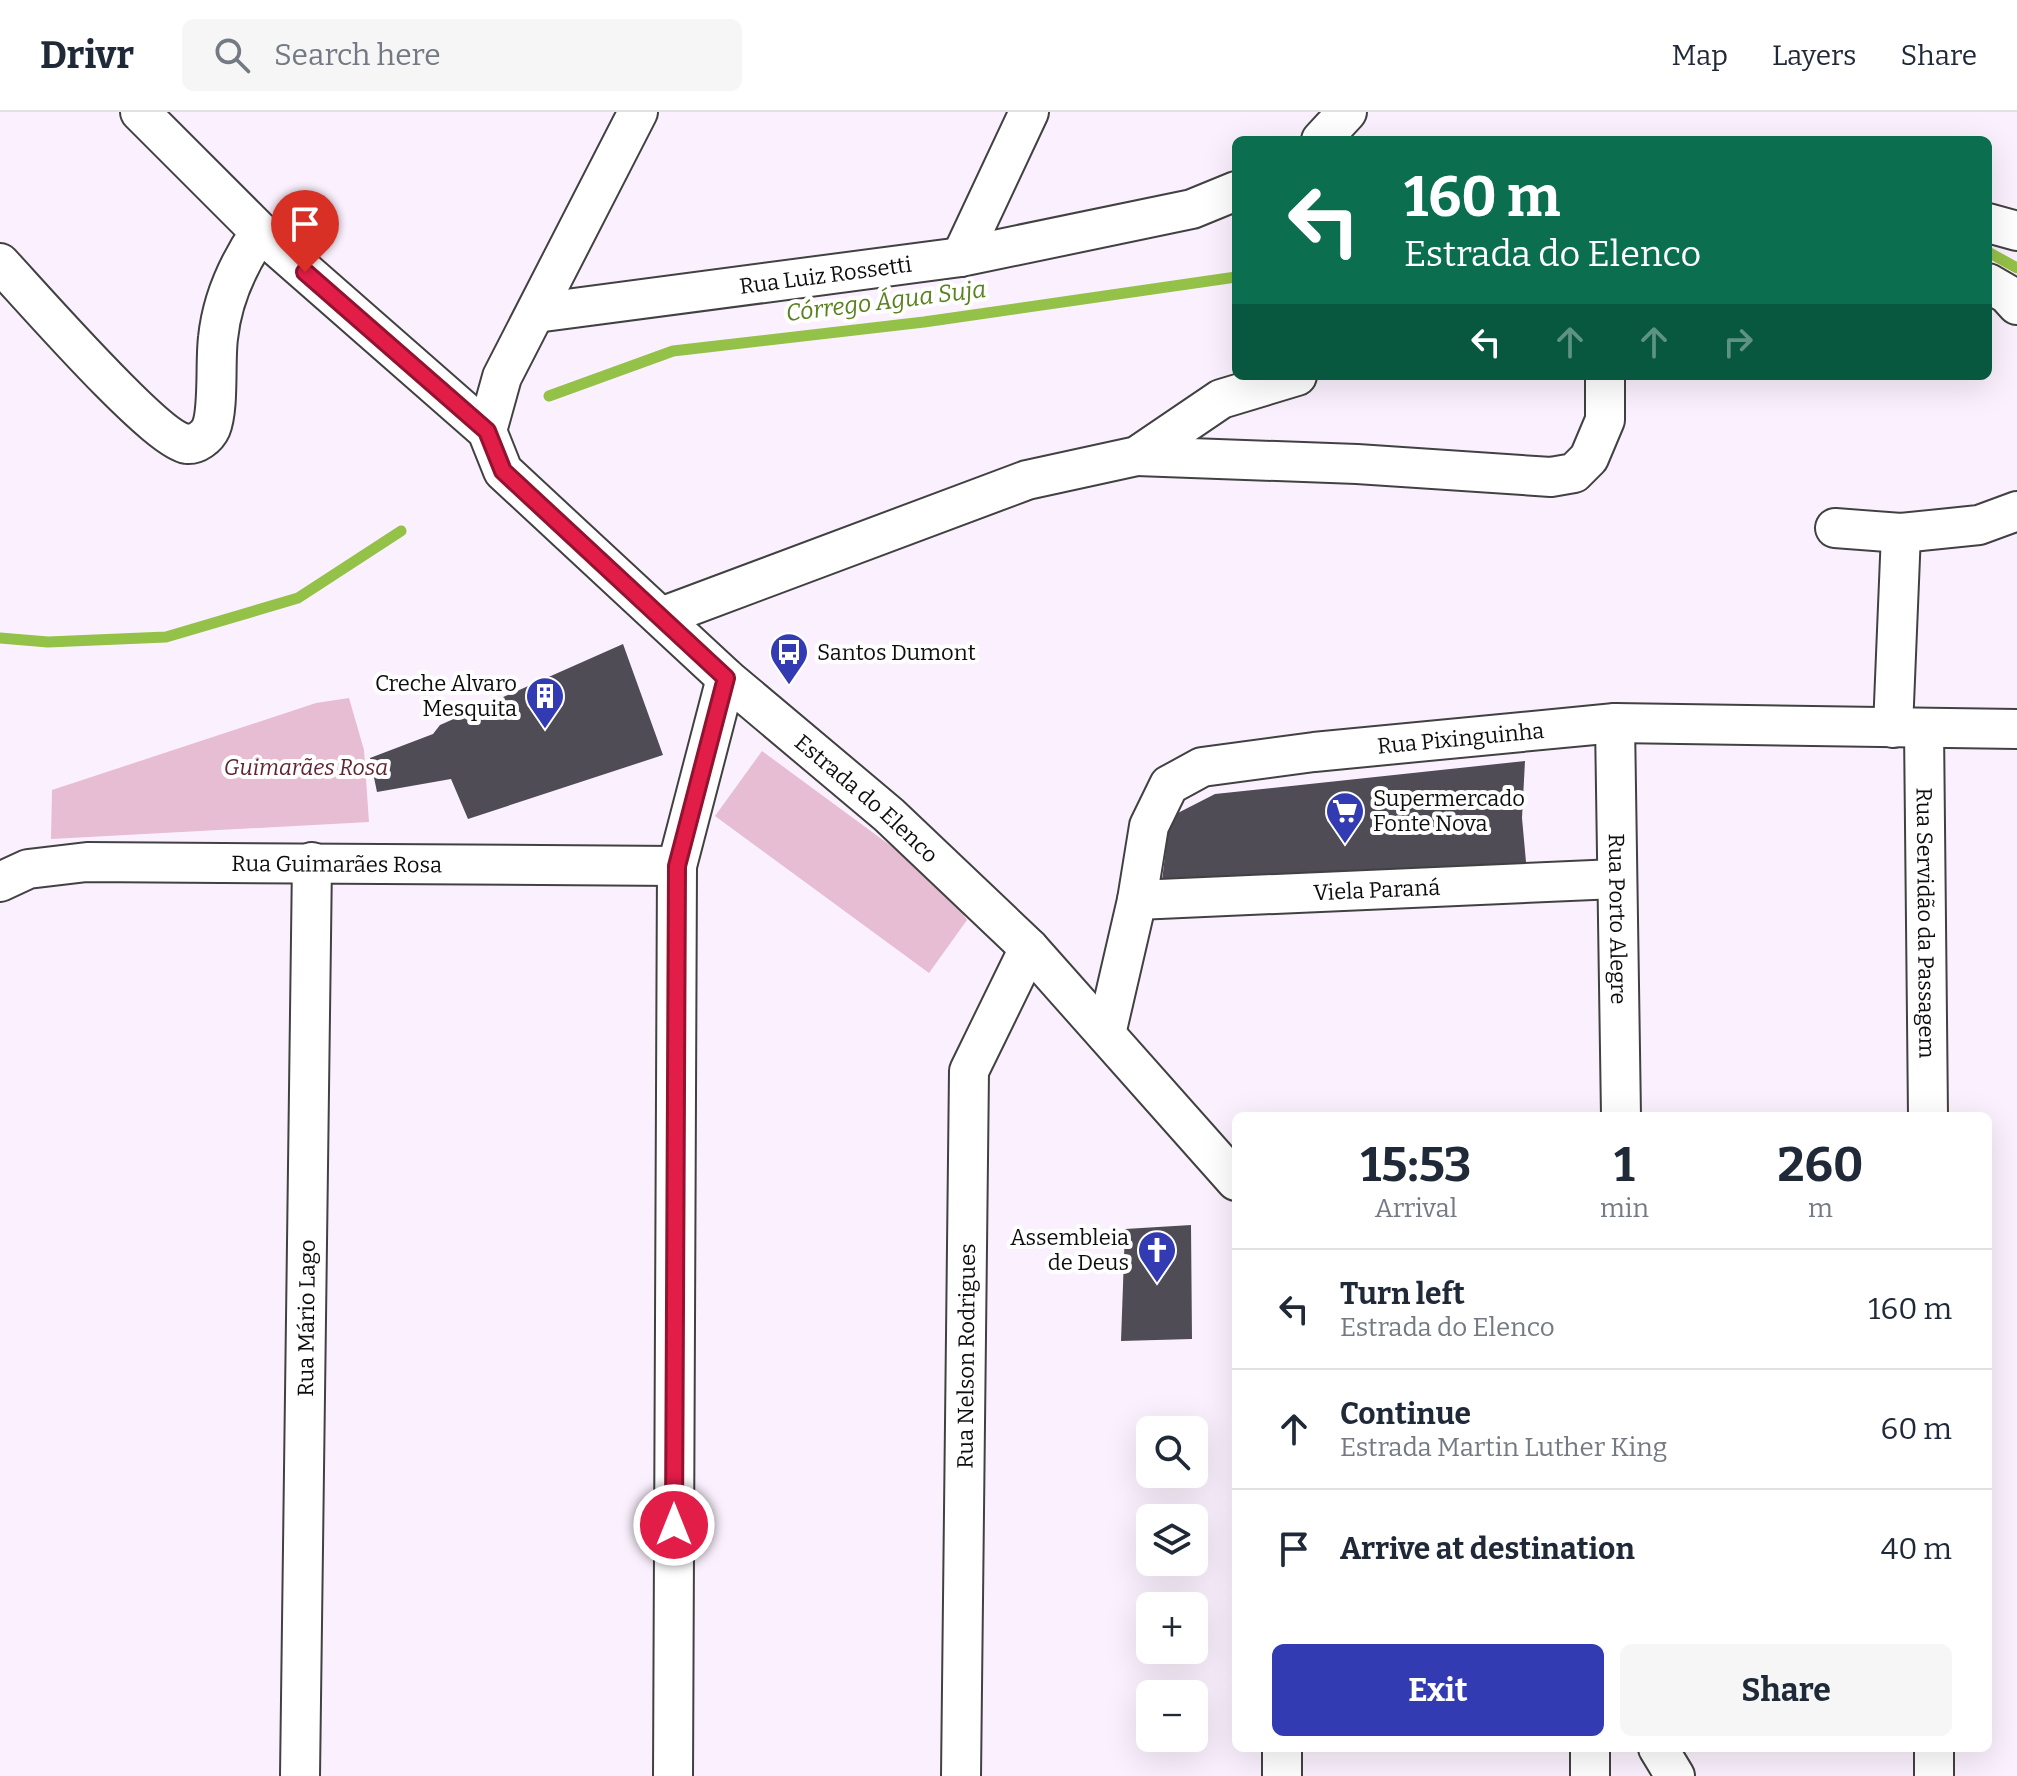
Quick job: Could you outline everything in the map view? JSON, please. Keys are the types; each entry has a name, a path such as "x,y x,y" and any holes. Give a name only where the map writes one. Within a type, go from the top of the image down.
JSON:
{"street":[{"path":"140,112 260,232 487,431 502,377 638,112"},
{"path":"961,257 1029,112"},
{"path":"1325,136 1347,112"},
{"name":"Rua Luiz Rossetti","path":"536,313 961,257 1192,209 1232,193"},
{"path":"1992,224 2017,231"},
{"path":"0,263 102,373 166,434 188,444 196,443 212,426 218,336 231,282 245,253 260,232"},
{"path":"1992,285 2007,294 2017,305"},
{"path":"1137,456 1221,399 1284,380"},
{"path":"661,617 1027,480 1137,456 1357,464 1551,477 1574,473 1589,458 1605,420 1605,380"},
{"name":"Estrada do Elenco","path":"487,431 503,471 726,678 889,815 1029,948 1232,1176"},
{"path":"1835,528 1901,533 1979,525 2017,511"},
{"name":"Rua Servidão da Passagem","path":"1901,533 1928,1112"},
{"path":"673,1776 677,866 726,678"},
{"name":"Rua Pixinguinha","path":"1106,1034 1137,900 1149,826 1169,785 1202,767 1314,752 1615,723 2017,729"},
{"name":"Rua Porto Alegre","path":"1615,723 1621,1112"},
{"name":"Rua Guimarães Rosa","path":"0,882 28,869 87,862 677,866"},
{"name":"Rua Mário Lago","path":"300,1776 312,862"},
{"name":"Viela Paraná","path":"1137,900 1616,879"},
{"name":"Rua Nelson Rodrigues","path":"961,1776 969,1071 1029,948"},
{"path":"1282,1752 1282,1776"},
{"path":"1590,1752 1590,1776"},
{"path":"1660,1752 1675,1776"},
{"path":"1934,1752 1934,1776"}],"green space":[{"name":"Guimarães Rosa","path":"349,698 364,750 369,822 51,839 52,790 316,703"},
{"path":"762,751 940,882 967,920 929,973 715,816"}],"building":[{"name":"Creche Alvaro Mesquita","path":"623,644 663,755 468,819 451,779 377,792 370,758 433,734 440,725"},
{"name":"Supermercado Fonte Nova","path":"1525,761 1522,818 1527,873 1161,888 1170,817 1215,794"},
{"name":"Assembleia de Deus","path":"1191,1225 1192,1339 1121,1341 1125,1229"}],"waterway":[{"name":"Córrego Água Suja","path":"1992,254 2017,268"},
{"name":"Córrego Água Suja","path":"549,396 673,351 924,322 1232,278"},
{"name":"Córrego Água Suja","path":"0,638 48,642 166,637 298,598 401,531"}],"place":[{"name":"Santos Dumont","path":"789,686"},
{"name":"Creche Alvaro Mesquita","path":"545,730"},
{"name":"Supermercado Fonte Nova","path":"1345,845"},
{"name":"Assembleia de Deus","path":"1157,1284"}],"route":[{"path":"305,272 487,431 503,471 726,678 677,866 674,1525"}]}
